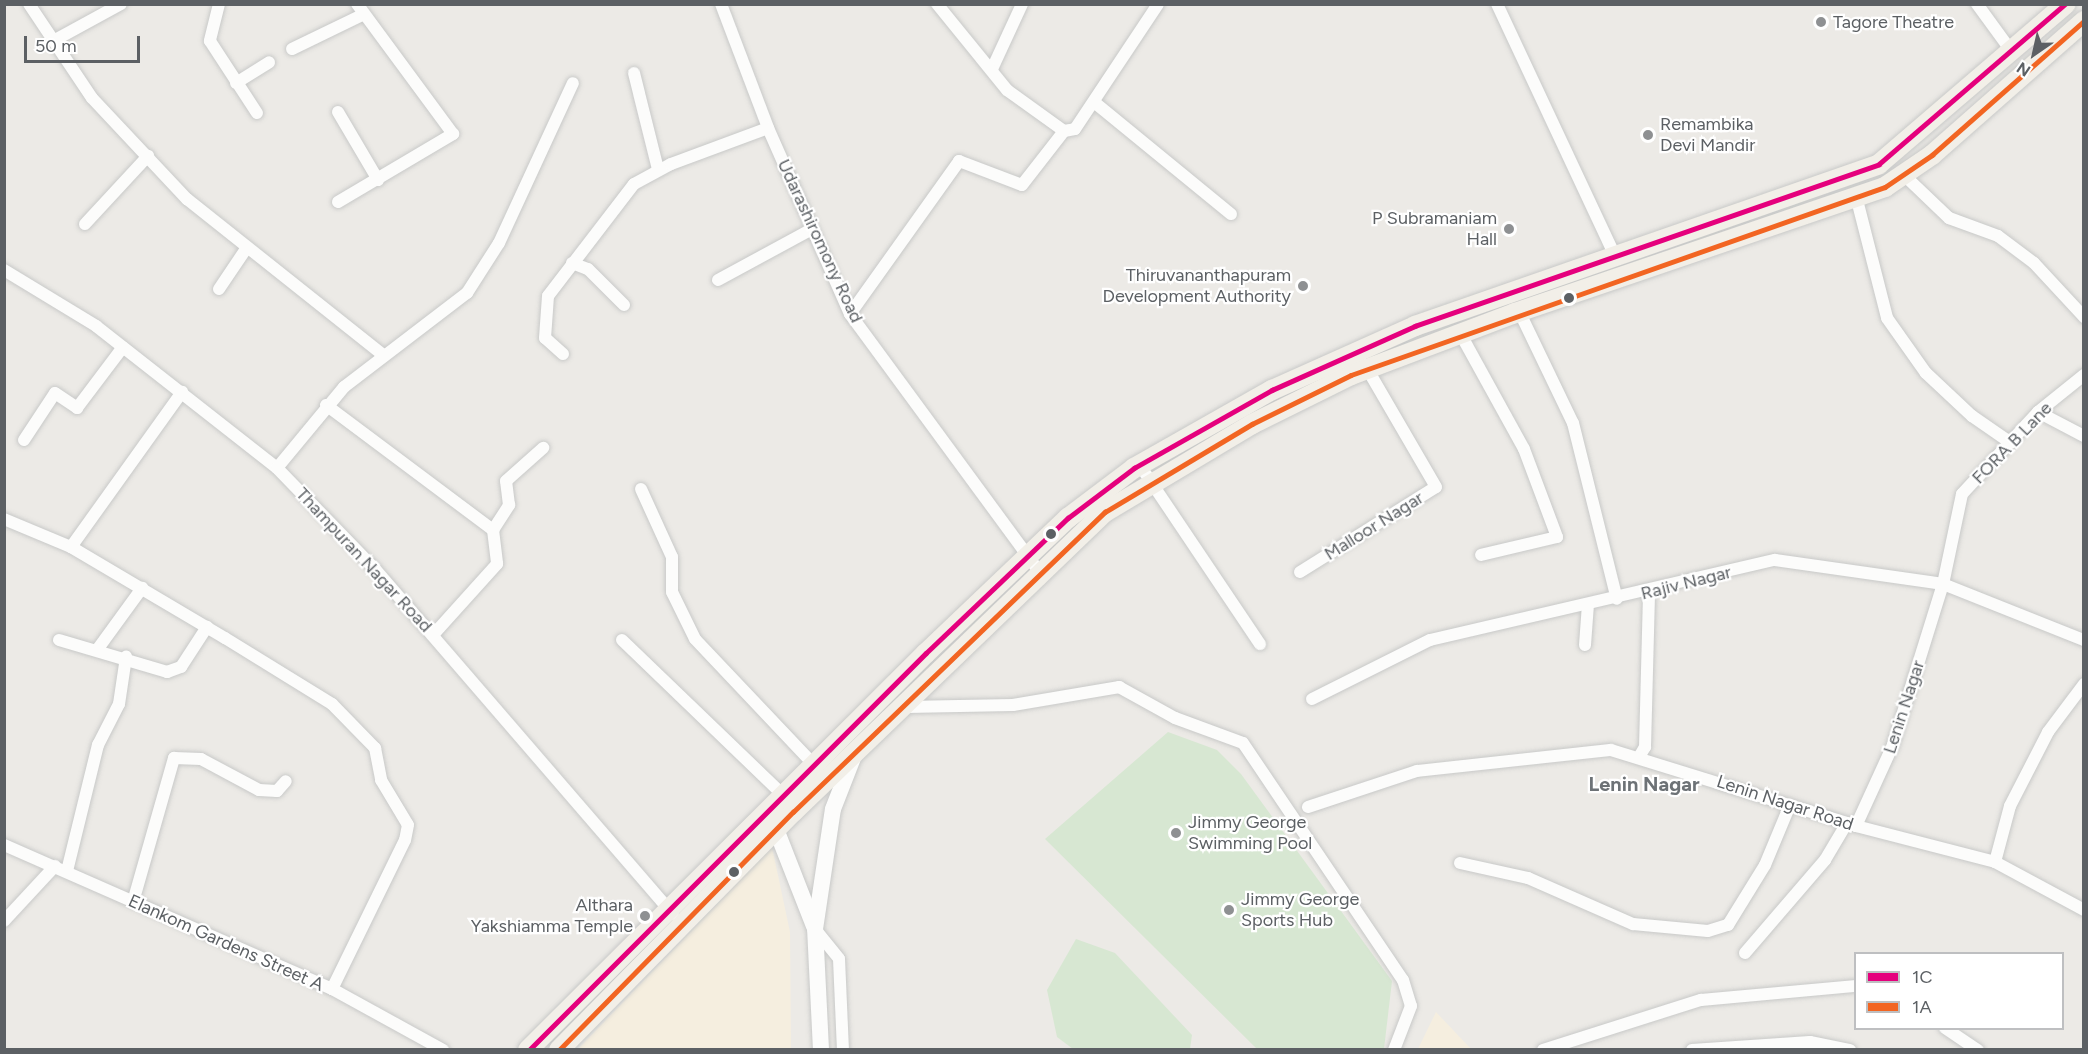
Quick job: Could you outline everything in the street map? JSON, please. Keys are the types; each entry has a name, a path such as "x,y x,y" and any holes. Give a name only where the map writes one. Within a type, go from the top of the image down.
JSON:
{"main road":[{"path":"559,1050 684,926 772,819 783,795 1027,556 1139,464 1357,350 1614,254 1786,200 1879,164 2066,4"},
{"path":"528,1050 669,910 772,819 906,707 1105,512 1252,424 1367,369 1519,311 1856,196 1905,176 2083,24"},
{"path":"821,1050 815,929 833,809 856,751"},
{"path":"772,819 815,929"}],"street":[{"path":"29,4 92,98 148,156 246,249 383,355"},
{"path":"55,40 122,4"},
{"path":"219,4 210,41 257,112"},
{"name":"Udarashiromony Road","path":"722,4 768,128 850,314 1041,574"},
{"path":"937,4 1007,90 1065,131"},
{"path":"992,69 1022,4"},
{"path":"850,314 959,161 1022,185 1065,131 1075,129 1158,4"},
{"path":"1977,4 2012,52"},
{"path":"2073,4 2083,24"},
{"path":"1498,5 1614,254"},
{"path":"292,49 361,9 453,134 338,202"},
{"path":"236,83 268,62"},
{"path":"634,73 658,170"},
{"path":"277,468 326,405 383,355 467,294 499,243 573,83"},
{"path":"1094,102 1231,214"},
{"path":"338,112 378,180"},
{"path":"563,354 545,338 543,316 554,284 634,184 658,170 768,128"},
{"path":"85,224 148,156"},
{"path":"1905,176 1949,218 1988,231 2034,263 2084,318"},
{"path":"1856,196 1887,318 1926,373 1972,416 2011,443"},
{"path":"718,280 812,229"},
{"path":"219,289 246,249"},
{"path":"572,263 588,269 624,305"},
{"name":"Thampuran Nagar Road","path":"4,270 123,347 277,468 434,636 684,926"},
{"path":"1519,311 1573,423 1617,599"},
{"path":"1460,333 1524,449 1557,537 1481,555"},
{"path":"24,440 55,393 77,408 123,347"},
{"name":"Malloor Nagar","path":"1300,572 1436,487 1357,350"},
{"name":"FORA B Lane","path":"1943,584 1962,494 2038,412 2084,375"},
{"path":"71,547 182,392"},
{"path":"326,405 493,530"},
{"path":"2038,412 2084,436"},
{"path":"434,636 497,564 493,530 509,505 506,480 543,448"},
{"path":"1139,464 1260,644"},
{"path":"641,489 672,557 672,592 695,639 814,765"},
{"path":"4,519 71,547 207,627 357,725 375,748 381,780 408,825 384,888 332,989"},
{"name":"Rajiv Nagar","path":"1311,699 1430,640 1588,604 1649,593 1775,560 1943,584"},
{"path":"1943,584 2084,640"},
{"name":"Lenin Nagar","path":"1745,953 1826,860 1852,825 1893,745 1943,584"},
{"path":"97,650 142,588"},
{"path":"1639,757 1645,747 1649,593"},
{"path":"1585,645 1588,604"},
{"path":"59,640 126,657 168,672 181,667 207,627"},
{"path":"622,640 783,795"},
{"path":"67,871 98,745 119,704 126,657"},
{"path":"1995,862 2010,806 2048,732 2084,684"},
{"path":"906,707 1013,705 1119,687 1175,718 1243,743 1403,980 1411,1006 1394,1050"},
{"name":"Lenin Nagar Road","path":"1308,807 1417,771 1611,750 1852,825 1995,862 2084,910"},
{"path":"133,902 165,772 174,758 201,759 259,790 278,791 286,781"},
{"path":"1460,863 1527,878 1633,924 1708,931 1728,925 1765,864 1790,805"},
{"name":"Elankom Gardens Street A","path":"4,845 332,989 443,1050"},
{"path":"4,921 55,866"},
{"path":"815,929 839,958 843,1050"},
{"path":"1543,1050 1701,1000 1854,986"},
{"path":"1947,1030 1978,1050"},
{"path":"1692,1050 1810,1042 1850,1050"}],"shaded area":[{"path":"772,847 790,932 791,1049 578,1049"},
{"path":"1436,1012 1471,1049 1418,1049"}],"green space":[{"name":"Jimmy George Sports Hub","path":"1168,732 1217,750 1241,774 1392,981 1384,1049 1257,1049 1045,839"},
{"path":"1076,939 1115,953 1192,1035 1190,1049 1073,1049 1057,1037 1047,990"}],"transit line":[{"name":"1C","path":"529,1050 926,653 1068,518 1134,468 1272,390 1415,326 1879,164 2065,4"},
{"name":"1A","path":"559,1050 793,812 1105,512 1252,424 1351,375 1885,187 1932,155 2084,21"}],"place":[{"name":"Tagore Theatre","path":"1821,22"},
{"name":"Remambika Devi Mandir","path":"1648,135"},
{"name":"P Subramaniam Hall","path":"1509,229"},
{"name":"Thiruvananthapuram Development Authority","path":"1303,286"},
{"name":"Jimmy George Swimming Pool","path":"1176,833"},
{"name":"Jimmy George Sports Hub","path":"1229,910"},
{"name":"Althara Yakshiamma Temple","path":"645,916"}],"district":[{"name":"Lenin Nagar","path":"1644,784"}]}
